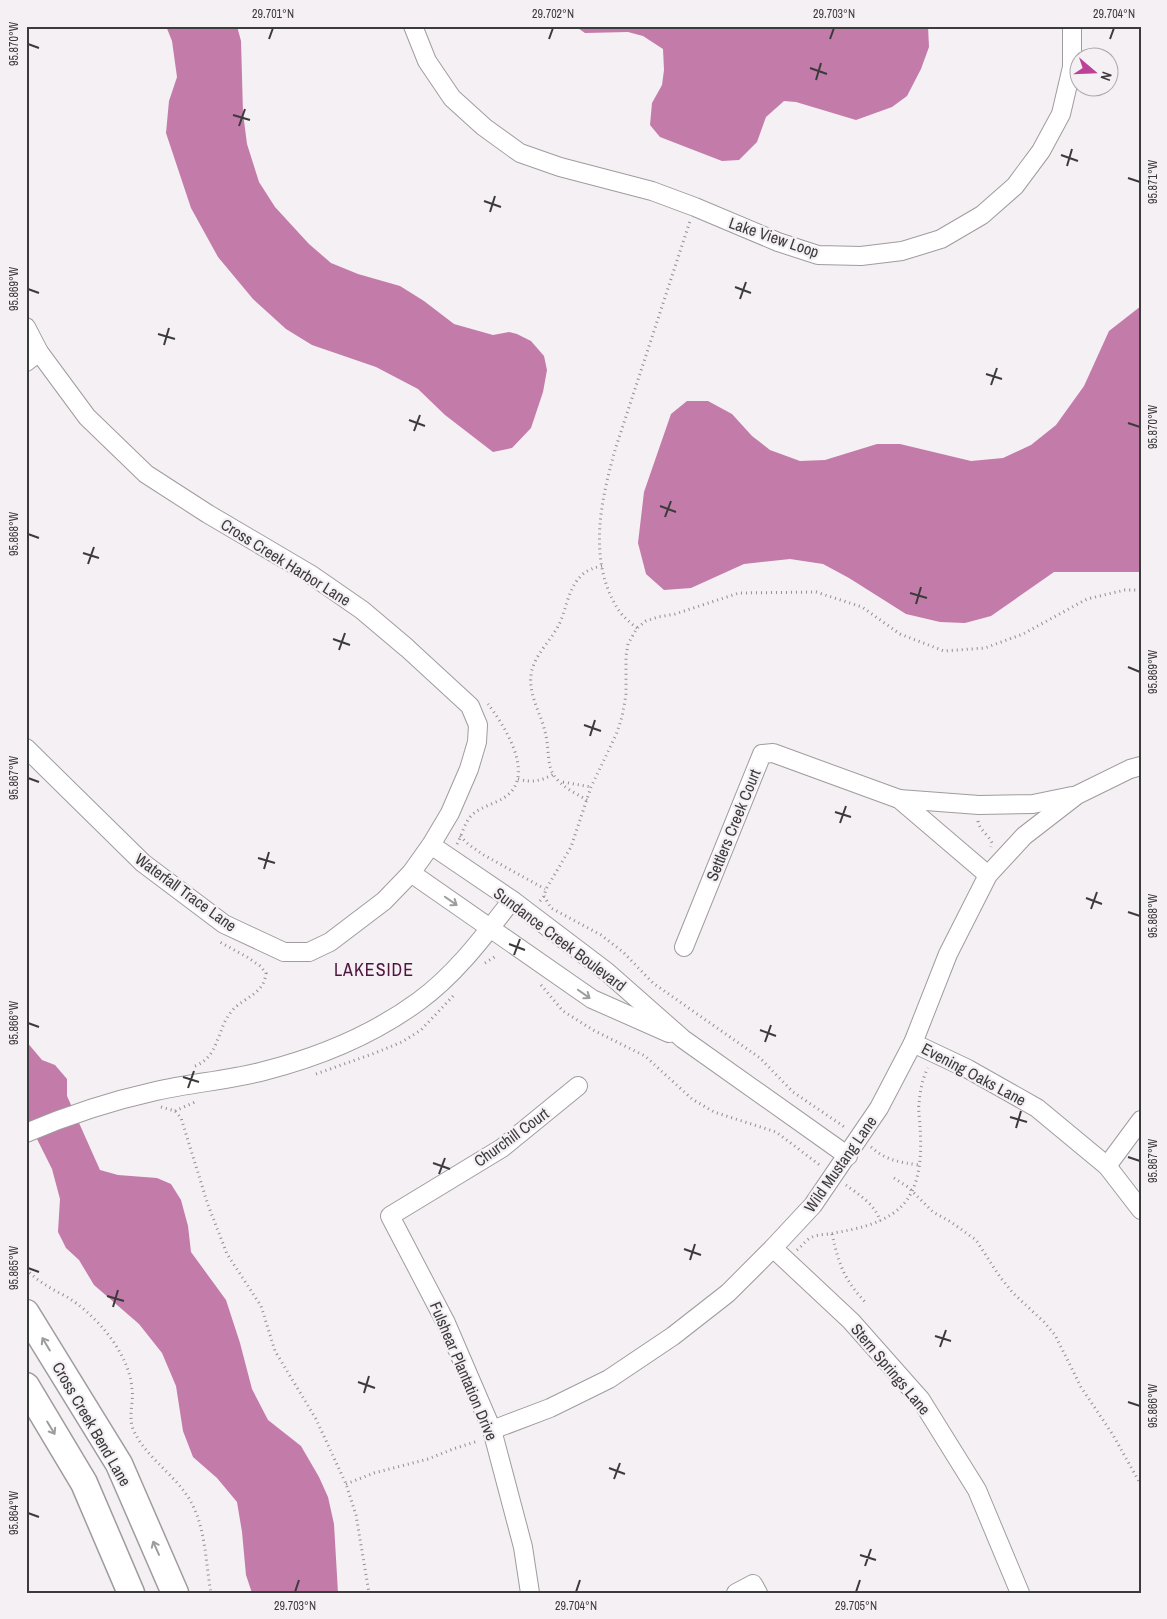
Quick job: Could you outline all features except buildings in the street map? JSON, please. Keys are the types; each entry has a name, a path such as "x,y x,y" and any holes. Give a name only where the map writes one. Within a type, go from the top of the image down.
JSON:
{"main road":[{"name":"Cross Creek Bend Lane","path":"26,1313 119,1464 175,1593"},
{"path":"26,1386 84,1483 131,1593"}],"street":[{"name":"Lake View Loop","path":"413,26 426,61 452,98 484,127 520,152 560,167 652,191 778,242 818,254 861,256 902,251 941,239 982,215 1014,186 1041,151 1061,114 1072,66 1072,26"},
{"name":"Cross Creek Harbor Lane","path":"26,328 33,357 87,417 146,474 208,514 310,574 362,610 408,648 470,706 478,725 477,742 469,769 450,812 431,845"},
{"name":"Waterfall Trace Lane","path":"26,748 143,864 224,924 284,952 309,952 330,942 384,902 411,872 431,845"},
{"name":"Settlers Creek Court","path":"684,947 762,754 773,754 899,799 979,806"},
{"name":"Wild Mustang Lane","path":"493,1433 609,1380 673,1336 728,1293 773,1248 813,1205 879,1108 913,1043 948,954 984,872 1024,836 1077,795 1141,766"},
{"name":"Wild Mustang Lane","path":"979,806 1033,804 1077,795"},
{"name":"Settlers Creek Court","path":"899,799 984,872"},
{"name":"Sundance Creek Boulevard","path":"431,845 512,900 607,972 683,1039 848,1156"},
{"name":"Sundance Creek Boulevard","path":"411,872 592,999 683,1039"},
{"path":"26,1133 58,1119 106,1103 157,1090 264,1071 316,1055 371,1031 420,1000 458,966 512,900"},
{"name":"Evening Oaks Lane","path":"913,1043 968,1070 1037,1108 1108,1166 1141,1210"},
{"name":"Churchill Court","path":"390,1216 502,1148 578,1086"},
{"path":"1108,1166 1141,1120"},
{"name":"Fulshear Plantation Drive","path":"390,1216 446,1323 493,1433 523,1547 530,1593"},
{"name":"Stern Springs Lane","path":"773,1248 851,1321 921,1400 977,1490 1020,1593"},
{"path":"736,1593 756,1588"}],"path":[{"path":"637,628 616,608 608,589 602,566 599,542 600,518 605,486 618,441 695,207"},
{"path":"587,800 573,792 554,774 550,765 545,729 530,679 533,667 560,622 568,596 580,577 587,570 602,566"},
{"path":"530,915 544,896 546,889 572,847 591,787 616,735 622,717 626,695 626,656 628,644 637,628 646,622 739,593 816,592 862,607 900,634 944,651 985,648 1023,634 1087,600 1125,590 1141,590"},
{"path":"448,857 470,817 476,811 496,802 511,792 518,779 519,770 516,755 500,719 485,700"},
{"path":"518,779 528,782 536,781 554,774"},
{"path":"560,781 591,787"},
{"path":"979,806 980,827 992,843 984,872"},
{"path":"442,826 461,836 468,844 482,854 546,889"},
{"path":"544,896 550,908 600,935 623,952 653,983 760,1058 793,1092 860,1137 882,1157 896,1162 919,1165"},
{"path":"187,1068 201,1064 208,1058 232,1011 260,990 265,982 266,973 260,966 217,940 224,924"},
{"path":"504,959 496,956 509,941"},
{"path":"540,984 563,1011 593,1030 646,1056 692,1099 714,1112 776,1132 861,1196 880,1221"},
{"path":"787,1261 810,1238 880,1221 905,1204 912,1193 919,1165 921,1144 918,1106 920,1092 927,1070 936,1054"},
{"path":"159,1106 175,1111 181,1118 208,1205 227,1254 261,1306 275,1351 316,1419 346,1484 356,1514 368,1593"},
{"path":"894,1178 908,1187 933,1212 976,1240 1000,1277 1013,1293 1055,1335 1081,1387 1113,1434 1141,1485"},
{"path":"832,1234 838,1260 846,1278 868,1304"},
{"path":"26,1269 49,1288 69,1298 87,1313 102,1328 121,1355 128,1371 132,1389 130,1412 132,1427 141,1444 186,1494 196,1511 208,1561 211,1593"},
{"path":"346,1484 374,1473 428,1459 493,1433"}],"shaded area":[{"path":"166,26 237,26 241,41 243,113 247,144 259,182 275,207 309,244 331,263 358,274 400,286 424,301 454,324 493,335 509,332 517,334 531,341 544,356 547,370 543,392 531,428 512,448 493,452 445,415 418,389 376,367 312,345 286,329 253,299 218,257 191,208 166,133 169,101 177,77 172,41"},
{"path":"575,26 928,26 929,47 921,69 907,96 892,107 856,120 796,102 784,101 766,117 757,142 739,160 722,161 660,137 650,125 652,103 662,85 664,70 663,49 643,36 628,32 585,33"},
{"path":"1141,306 1141,572 1054,572 991,616 965,623 940,622 906,614 823,564 790,559 744,564 691,588 664,590 646,574 638,543 644,492 671,414 687,401 708,401 732,414 752,436 770,450 800,461 825,460 877,444 900,444 971,461 1003,458 1031,445 1056,425 1084,386 1109,331"},
{"path":"26,1041 42,1060 55,1065 67,1079 67,1096 100,1170 118,1175 157,1178 171,1184 181,1200 188,1226 191,1252 226,1300 252,1389 268,1420 301,1446 328,1497 334,1524 338,1593 252,1593 246,1575 237,1502 217,1478 193,1457 183,1431 176,1386 162,1353 139,1324 94,1285 79,1260 66,1248 58,1232 60,1199 52,1169 26,1117"}],"district":[{"name":"LAKESIDE","path":"374,969"}]}
